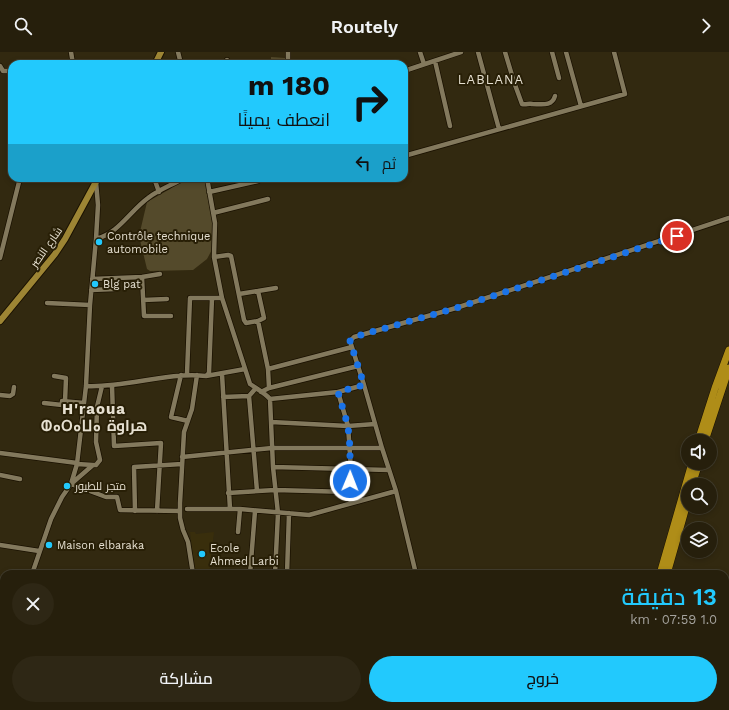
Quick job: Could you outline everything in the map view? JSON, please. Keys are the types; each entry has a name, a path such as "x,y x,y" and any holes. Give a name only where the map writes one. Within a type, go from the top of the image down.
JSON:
{"highway":[{"path":"700,434 729,350"},
{"path":"707,434 729,368"},
{"path":"661,570 690,470"},
{"path":"668,570 684,514"}],"main road":[{"name":"شارع النصر","path":"0,321 55,254 65,239 94,182"}],"street":[{"path":"420,52 424,64"},
{"path":"408,70 435,61 448,54 461,52"},
{"path":"478,52 499,129"},
{"path":"505,52 522,104 545,105 552,102 555,96"},
{"path":"552,52 559,78"},
{"path":"566,52 581,106"},
{"path":"408,155 625,94 614,52"},
{"path":"435,61 450,126"},
{"path":"0,66 3,71 8,71"},
{"path":"0,258 19,182"},
{"path":"71,484 77,464 86,386 91,290 98,206 95,182"},
{"path":"155,182 159,192"},
{"path":"96,239 121,225 148,198 177,182"},
{"path":"208,182 215,223 214,257 222,298 250,384 266,394 270,399 273,468 278,513 276,570"},
{"path":"209,192 254,182"},
{"path":"213,213 268,199"},
{"path":"415,570 396,491 350,341 354,337 456,308 729,218"},
{"path":"214,257 228,255 232,256 245,322 258,321 264,318 258,291"},
{"path":"92,279 142,277 160,274"},
{"path":"142,277 144,316 171,316"},
{"path":"239,294 276,288"},
{"path":"91,290 116,289"},
{"path":"187,374 190,298 222,298"},
{"path":"206,376 209,373 212,298"},
{"path":"143,300 166,299"},
{"path":"47,304 90,305"},
{"path":"258,321 268,369 269,388"},
{"path":"268,369 352,347"},
{"path":"261,392 269,388 358,366"},
{"path":"86,386 112,385 187,374 206,376 245,369"},
{"path":"222,374 230,510"},
{"path":"180,375 171,417 188,421"},
{"path":"192,570 188,542 183,530 180,511 184,432 192,409 197,375"},
{"path":"54,376 66,378 65,402"},
{"path":"112,385 114,446 161,443 157,511"},
{"path":"270,399 338,392 364,385"},
{"path":"33,570 51,519 62,497 71,484 96,465 100,460 96,442 98,407 102,386"},
{"path":"0,395 10,396 13,394 14,387"},
{"path":"256,388 249,396 257,491"},
{"path":"338,392 348,426 351,470 349,492 351,502"},
{"path":"223,397 249,396"},
{"path":"44,403 62,405 62,401 84,403"},
{"path":"271,422 348,426 375,424"},
{"path":"182,457 272,448 382,448"},
{"path":"0,453 93,466"},
{"path":"135,511 134,467 182,464"},
{"path":"273,468 389,470"},
{"path":"0,475 20,479"},
{"path":"71,484 106,497 117,497 120,510 180,511"},
{"path":"229,493 275,490 349,492"},
{"path":"187,509 240,510 309,515 351,502 396,491"},
{"path":"238,532 240,510"},
{"path":"250,570 255,511"},
{"path":"287,570 289,513"},
{"path":"0,545 40,552"}],"shaded area":[{"path":"271,57 285,58 285,60 271,60"},
{"path":"178,182 207,182 214,210 215,244 207,259 193,270 150,271 147,269 139,236 147,202 170,189"},
{"name":"Ecole Ahmed Larbi","path":"190,532 195,532 196,534 214,532 209,570 195,570"}],"place":[{"name":"Contrôle technique automobile","path":"99,242"},
{"name":"Blg pat","path":"95,284"},
{"name":"متجر للطيور","path":"67,486"},
{"name":"Maison elbaraka","path":"49,545"},
{"name":"Ecole Ahmed Larbi","path":"202,554"}],"district":[{"name":"LABLANA","path":"491,79"},
{"name":"H'raoua ⵀⴰⵔⴰⵡⴰ هراوة","path":"94,418"}],"route":[{"path":"350,481 350,440 348,426 338,392 364,385 350,341 354,337 456,308 677,236"}]}
